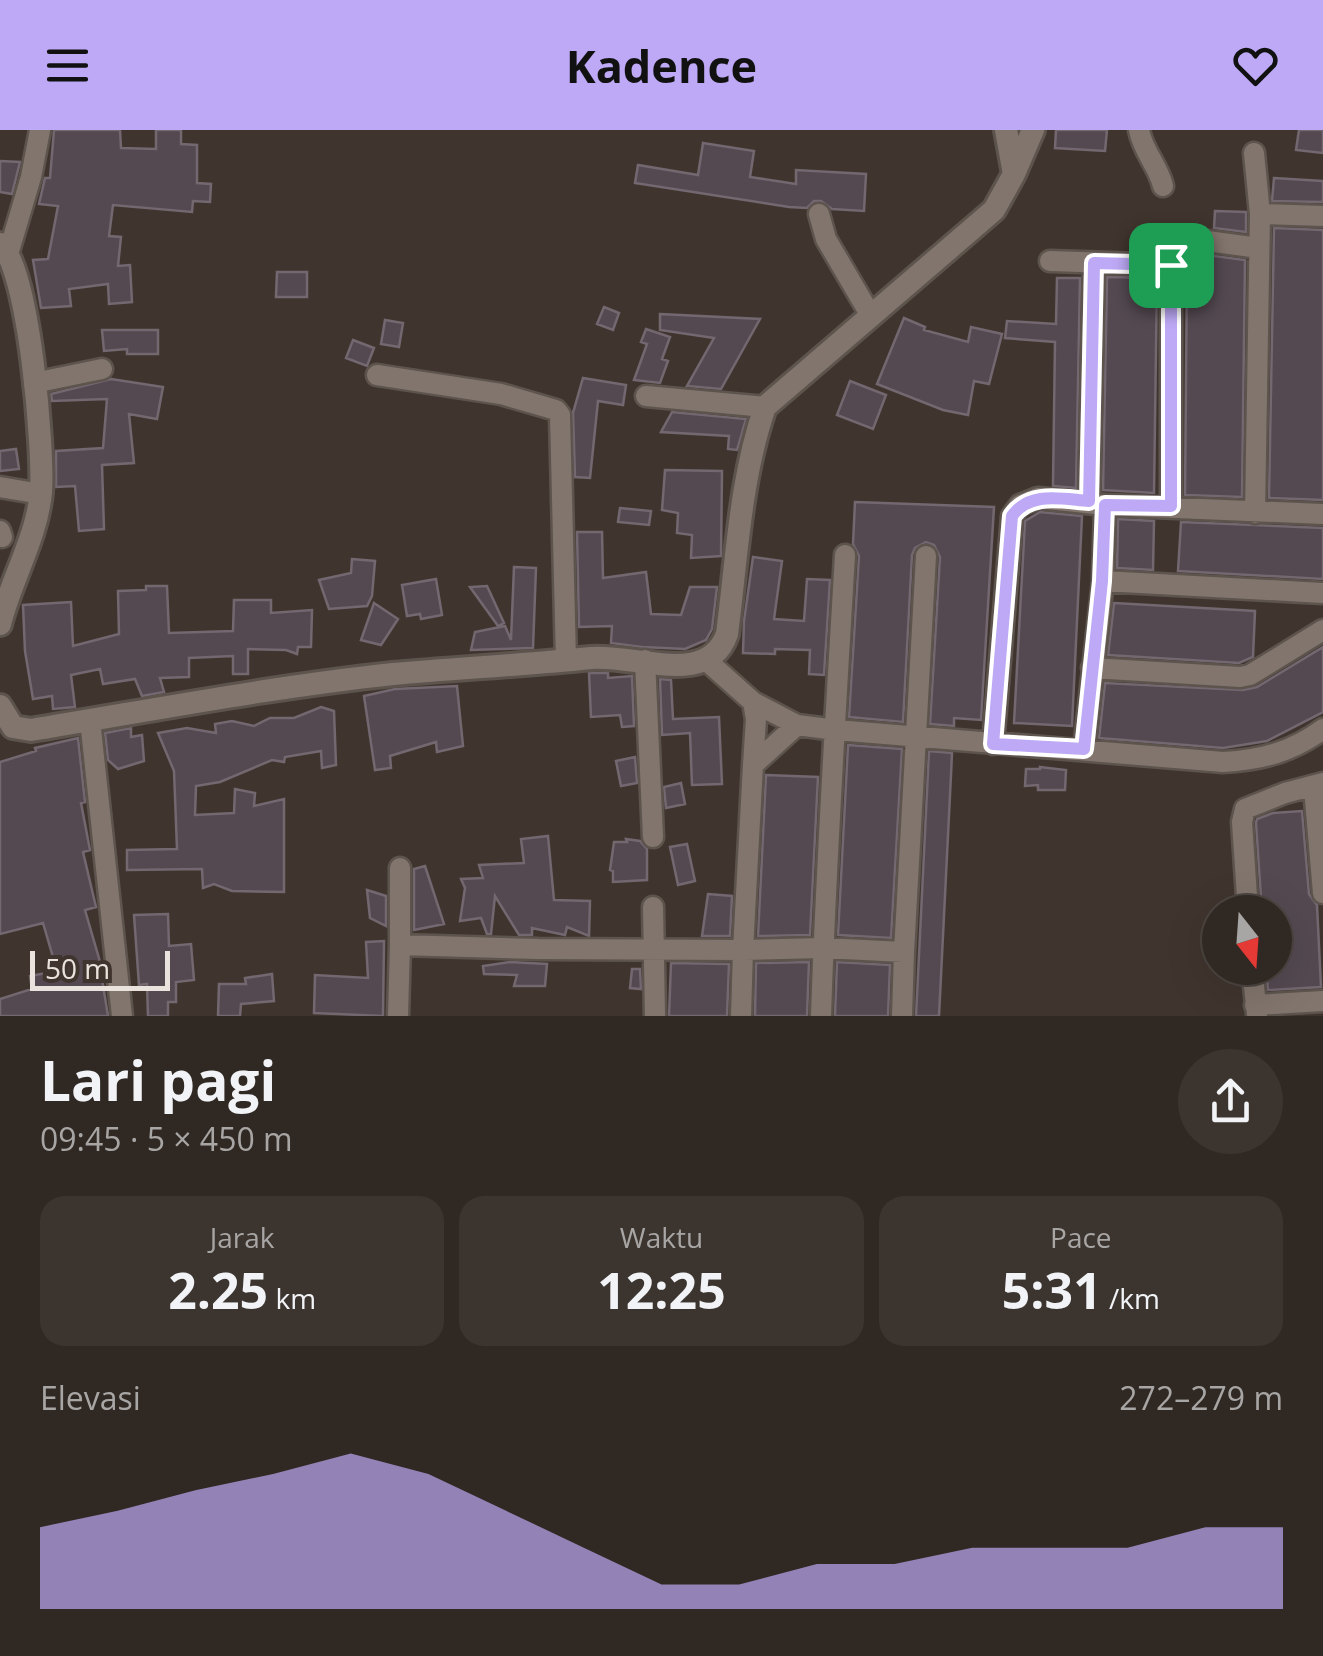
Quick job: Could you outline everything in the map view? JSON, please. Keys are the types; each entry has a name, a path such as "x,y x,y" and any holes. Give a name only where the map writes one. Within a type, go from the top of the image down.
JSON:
{"street":[{"path":"0,624 41,494 34,383 17,274 4,248 31,177 40,130"},
{"path":"1006,130 1014,174"},
{"path":"0,706 7,722 19,729 32,730 230,695 394,674 602,657 676,664 707,661 719,652 727,634 748,470 765,406 994,210 1033,130"},
{"path":"1139,130 1163,186"},
{"path":"1254,153 1260,214 1255,513"},
{"path":"819,214 826,239 871,316"},
{"path":"1260,214 1323,216"},
{"path":"1171,506 1171,265 1183,244 1207,241 1259,248"},
{"path":"1050,261 1171,265"},
{"path":"1084,749 1102,581 1097,503 1094,263"},
{"path":"34,383 102,370"},
{"path":"377,375 501,394 556,410 560,415 566,660"},
{"path":"646,396 765,406"},
{"path":"0,488 41,494"},
{"path":"993,744 1012,516 1020,505 1038,498 1323,514"},
{"path":"821,1016 830,781 845,555"},
{"path":"902,1016 926,556"},
{"path":"1102,581 1323,593"},
{"path":"1092,668 1240,677 1250,675 1323,630"},
{"path":"645,660 653,836"},
{"path":"707,661 754,702 796,725 836,730 1223,762 1292,749 1323,729"},
{"path":"741,1016 754,702"},
{"path":"90,720 122,1016"},
{"path":"752,765 796,725"},
{"path":"1247,895 1242,815 1256,804 1285,793 1319,786 1323,893"},
{"path":"398,1016 400,868"},
{"path":"653,907 655,1016"},
{"path":"400,945 904,952"},
{"path":"1254,985 1256,1010 1323,1001"}],"building":[{"path":"54,130 120,130 121,148 156,149 156,130 181,130 181,144 197,145 197,183 211,184 210,202 193,201 192,212 113,205 109,236 121,237 118,266 130,265 132,302 109,304 108,284 69,289 71,306 41,308 33,260 48,259 58,206 39,204 45,178 50,178"},
{"path":"1056,130 1107,130 1105,151 1055,148"},
{"path":"1299,130 1323,130 1323,153 1296,150"},
{"path":"703,143 754,151 750,177 796,184 796,170 866,174 864,211 832,209 821,201 814,201 807,208 789,207 635,183 638,165 698,175"},
{"path":"0,161 20,162 12,194 0,192"},
{"path":"1274,178 1323,181 1323,202 1272,201"},
{"path":"1215,211 1246,212 1246,232 1214,228"},
{"path":"1274,228 1323,230 1323,500 1269,498"},
{"path":"1207,255 1245,260 1242,497 1185,495 1187,264 1192,258"},
{"path":"277,272 307,272 307,297 276,297"},
{"path":"1107,277 1157,278 1154,493 1103,490"},
{"path":"1057,278 1080,278 1076,488 1053,486 1055,342 1005,338 1007,321 1056,324"},
{"path":"604,307 619,313 613,330 597,324"},
{"path":"660,314 760,319 721,389 687,386 714,338 660,330"},
{"path":"904,318 925,327 924,330 968,342 971,327 1002,334 989,384 974,381 968,415 943,410 877,384"},
{"path":"385,320 403,323 399,347 381,344"},
{"path":"646,329 670,337 662,359 668,361 660,383 634,380 647,344 641,342"},
{"path":"102,330 158,330 158,354 127,354 127,349 104,351"},
{"path":"353,340 374,348 367,366 346,358"},
{"path":"583,378 626,385 623,405 598,401 590,478 575,477 573,413"},
{"path":"111,379 163,387 157,419 129,414 134,463 102,465 104,529 79,531 75,486 56,487 56,451 103,448 107,399 52,401 51,394"},
{"path":"850,381 886,395 873,429 837,415"},
{"path":"672,412 746,419 737,450 728,449 729,436 661,432"},
{"path":"16,449 19,469 0,471 0,451"},
{"path":"665,470 722,471 721,556 691,558 692,535 677,533 678,513 662,510"},
{"path":"855,502 994,507 981,720 954,718 954,726 930,724 940,557 934,545 926,542 915,548 912,555 903,722 849,717 859,556 853,544"},
{"path":"620,508 651,511 649,525 618,522"},
{"path":"1040,512 1082,516 1072,726 1014,723 1025,521"},
{"path":"1118,519 1154,521 1153,570 1117,568"},
{"path":"1181,522 1323,528 1323,579 1178,571"},
{"path":"577,532 602,532 603,578 646,572 651,614 681,615 690,587 717,587 712,629 706,640 685,649 642,647 611,643 612,626 579,627"},
{"path":"753,557 782,561 774,619 804,621 807,579 830,580 824,675 809,674 810,650 743,653"},
{"path":"352,559 375,561 372,596 367,606 329,609 319,580 351,573"},
{"path":"514,567 536,568 533,648 471,650 475,632 505,626 511,640"},
{"path":"436,579 442,615 421,619 420,614 407,616 402,585"},
{"path":"146,586 167,586 169,633 233,631 234,600 271,600 271,613 312,610 311,647 298,647 297,654 248,649 248,674 233,674 233,656 189,658 189,677 160,678 164,692 142,696 135,679 103,684 100,669 71,675 75,707 53,709 52,696 33,699 23,605 71,602 73,646 119,634 118,591 146,590"},
{"path":"487,586 504,623 498,626 470,587"},
{"path":"374,603 398,619 381,645 361,640"},
{"path":"1114,603 1255,611 1253,657 1239,663 1108,655"},
{"path":"1323,647 1323,712 1267,741 1223,748 1099,738 1105,683 1243,690 1257,687"},
{"path":"589,673 608,673 608,678 632,676 634,726 622,727 620,715 591,717"},
{"path":"660,679 671,680 673,719 719,717 722,784 692,785 690,733 662,735"},
{"path":"457,686 463,746 437,752 436,742 390,756 391,768 375,770 364,696 395,689"},
{"path":"321,707 334,711 336,765 322,768 321,751 285,757 284,762 272,760 220,782 196,786 195,815 234,813 235,789 255,793 254,806 284,799 284,892 232,891 214,884 203,888 202,869 127,870 127,850 177,849 174,771 158,733 187,728 216,733 215,724 232,721 254,726 270,718 294,718"},
{"path":"131,728 131,737 142,735 144,761 118,769 108,760 105,733"},
{"path":"78,738 85,802 81,803 90,850 83,852 96,907 85,910 103,972 108,1016 0,1016 0,999 32,989 30,976 57,971 43,923 0,934 0,762 36,751 35,748"},
{"path":"848,745 902,749 891,938 838,935"},
{"path":"929,751 952,753 951,775 939,1016 916,1016"},
{"path":"635,757 637,783 621,786 616,761"},
{"path":"1026,769 1066,770 1065,790 1025,786"},
{"path":"766,775 818,777 810,935 758,936"},
{"path":"681,783 685,804 666,808 664,787"},
{"path":"1302,811 1309,894 1317,905 1321,987 1268,990 1268,985 1292,985 1292,895 1261,895 1256,823 1273,813"},
{"path":"548,836 554,900 590,901 589,936 567,927 565,935 532,928 532,935 519,935 495,896 491,934 487,934 481,918 460,921 465,888 461,879 483,878 479,865 524,863 521,839"},
{"path":"626,839 640,841 647,849 647,880 613,882 610,870 614,842 627,842"},
{"path":"687,844 695,881 678,885 670,847"},
{"path":"425,866 444,924 414,930 414,869"},
{"path":"367,890 386,896 386,926 370,918"},
{"path":"708,894 732,896 730,936 702,936"},
{"path":"168,914 169,946 191,944 194,980 176,982 176,1002 168,1002 168,1016 148,1016 147,984 139,985 134,915"},
{"path":"384,941 383,1016 314,1013 315,975 368,978 366,942"},
{"path":"510,962 547,964 545,986 514,986 517,975 484,974 483,966"},
{"path":"809,962 807,1016 755,1016 756,963"},
{"path":"837,962 890,965 888,1016 835,1016"},
{"path":"671,963 729,964 727,1016 669,1016"},
{"path":"632,969 640,969 641,989 630,988"},
{"path":"272,974 274,1001 241,1004 240,1016 218,1016 219,984 246,984 245,978"}],"route":[{"path":"1094,263 1171,265 1171,506 1105,505 1102,581 1084,749 993,744 1012,516 1020,505 1038,498 1089,501 1094,263"}]}
